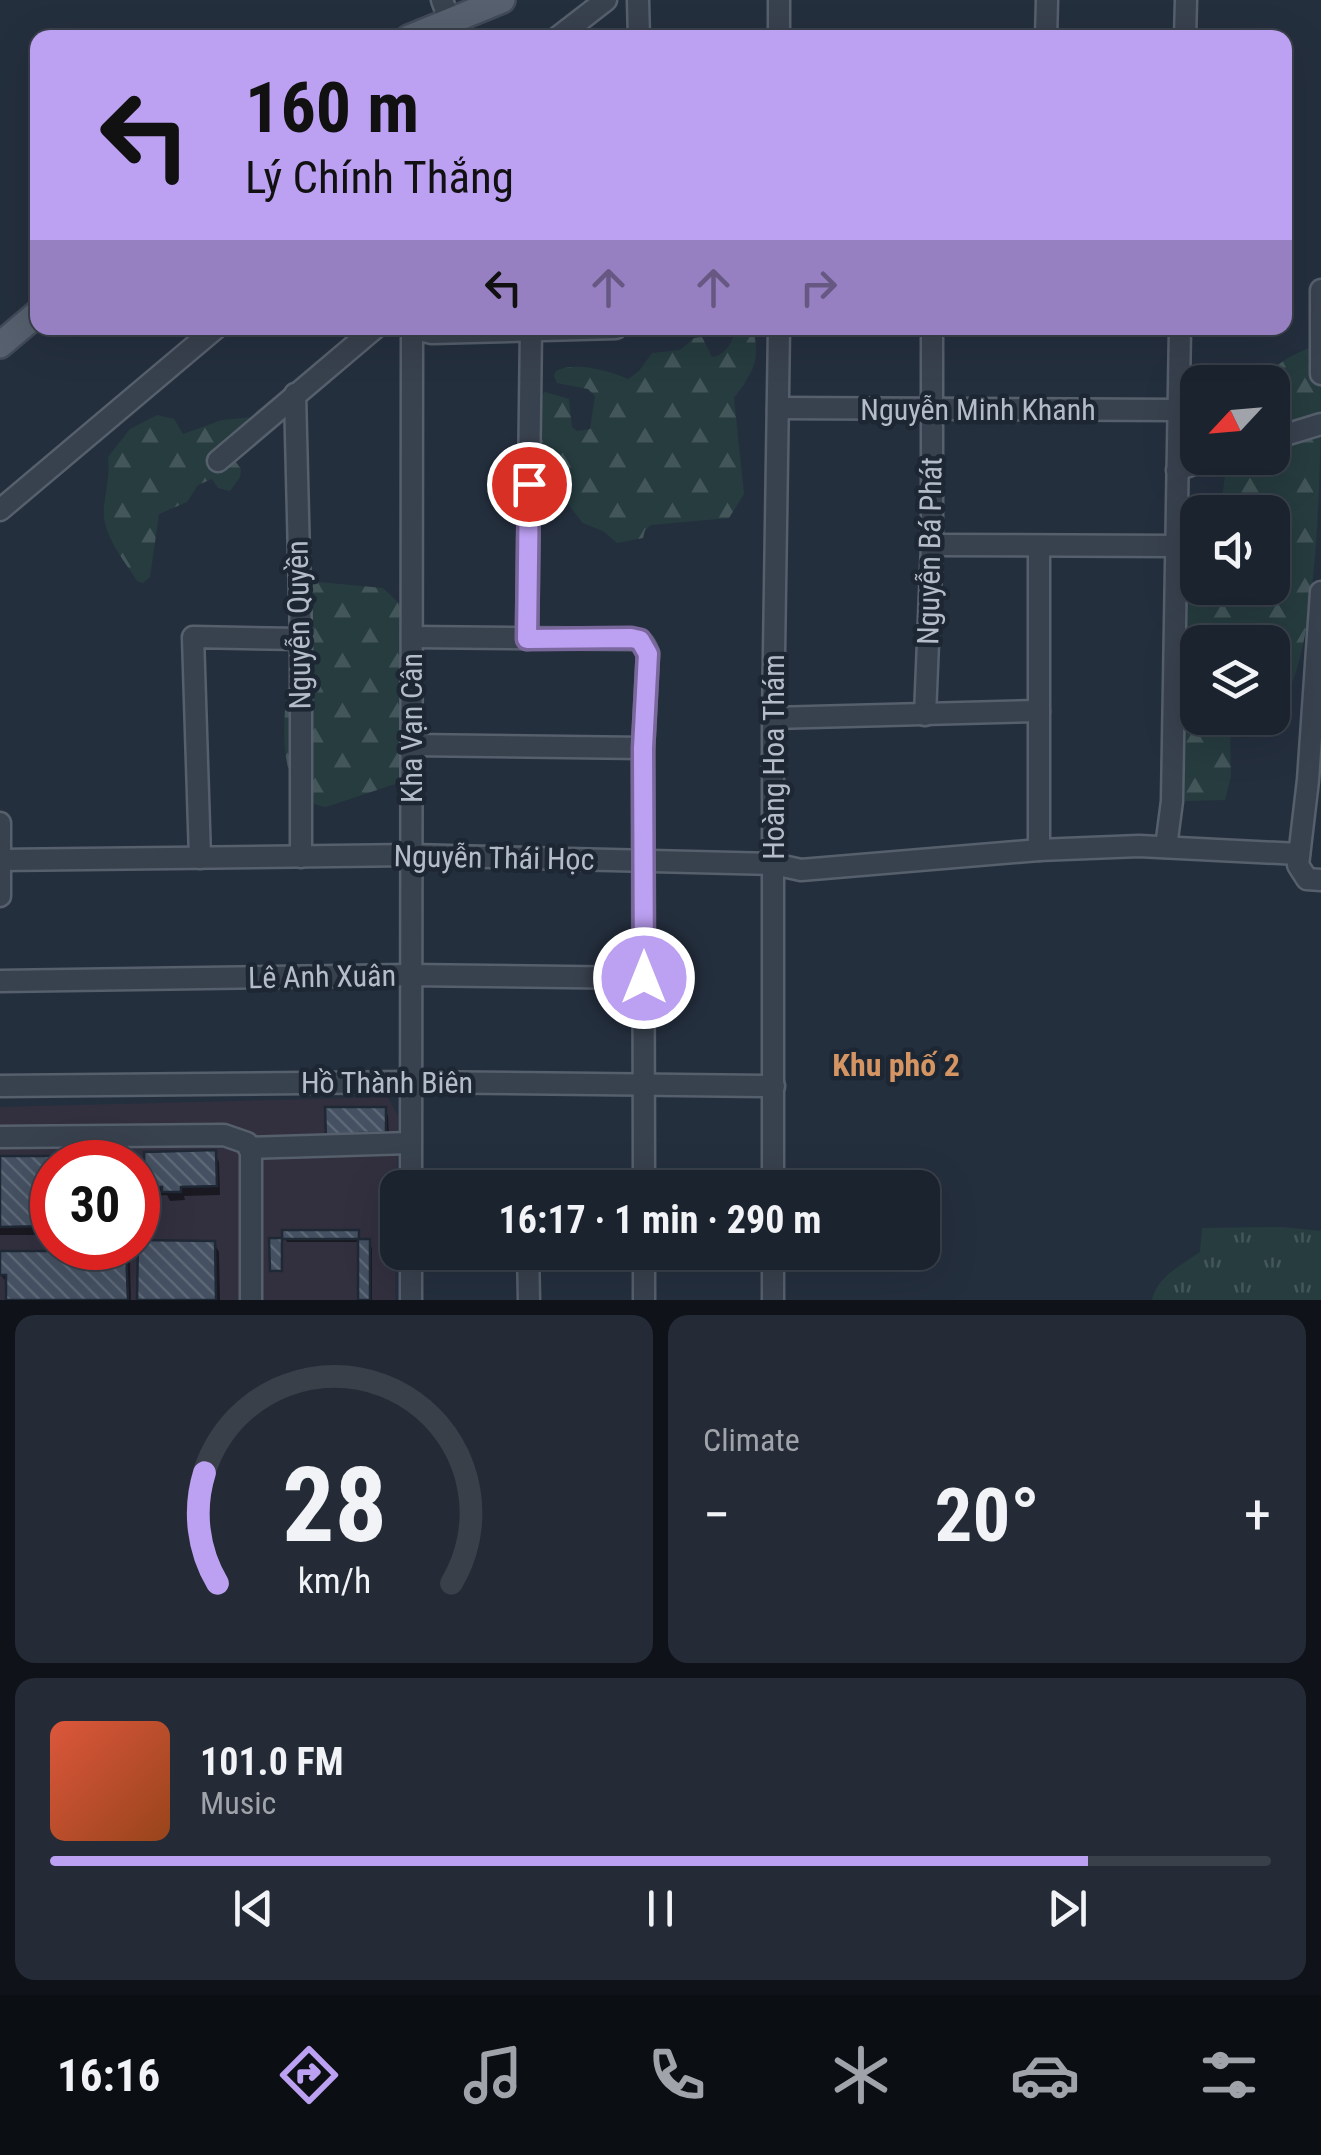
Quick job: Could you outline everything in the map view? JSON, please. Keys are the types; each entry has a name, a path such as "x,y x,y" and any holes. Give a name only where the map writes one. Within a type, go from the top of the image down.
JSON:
{"main road":[{"path":"419,30 445,10 502,0"},
{"path":"0,345 30,320"}],"street":[{"path":"567,30 606,0"},
{"path":"638,0 639,30"},
{"path":"779,0 780,30"},
{"path":"1046,30 1047,0"},
{"path":"1185,30 1186,0"},
{"path":"1321,290 1321,374"},
{"path":"0,510 208,335"},
{"path":"218,461 367,335"},
{"name":"Kha Vạn Cân","path":"411,1170 412,335"},
{"path":"527,639 530,335"},
{"name":"Hoàng Hoa Thám","path":"773,1170 773,718 779,335"},
{"name":"Nguyễn Bá Phát","path":"925,716 932,544 932,335"},
{"path":"1166,847 1172,801 1180,335"},
{"name":"Nguyễn Quyền","path":"295,394 301,856"},
{"name":"Nguyễn Minh Khanh","path":"778,408 1179,410"},
{"path":"1290,433 1321,424"},
{"path":"932,544 1176,546"},
{"path":"1039,547 1040,850"},
{"path":"1321,592 1299,854 1301,874 1306,879 1321,880"},
{"path":"200,858 193,638 301,639"},
{"path":"412,638 631,638 640,640 648,654 643,748 644,1170"},
{"path":"773,718 1039,711"},
{"path":"412,745 643,748"},
{"path":"0,823 0,896"},
{"name":"Nguyễn Thái Học","path":"1,860 412,855 774,864 801,870 1040,850 1166,847 1299,854"},
{"name":"Lê Anh Xuân","path":"0,982 409,975 644,978"},
{"name":"Hồ Thành Biên","path":"0,1086 410,1082 774,1086"},
{"path":"0,1137 224,1135 240,1139 249,1148 251,1300"},
{"path":"249,1148 410,1143"},
{"path":"410,1300 411,1270"},
{"path":"528,1270 529,1300"},
{"path":"644,1270 644,1300"},
{"path":"774,1270 774,1300"}],"shaded area":[{"path":"388,1097 398,1116 397,1170 380,1170 380,1270 395,1270 395,1300 0,1300 0,1107"}],"green space":[{"path":"734,335 754,335 756,358 734,398 744,494 729,518 651,525 643,538 617,543 603,531 583,523 557,481 537,466 538,398 545,392 569,399 572,427 577,431 590,429 595,396 588,389 557,383 556,371 582,367 628,379 652,353 680,350 694,338 702,337 712,357 728,347"},
{"path":"1312,347 1321,375 1321,406 1315,556 1301,655 1290,687 1290,625 1185,625 1185,605 1290,605 1290,495 1223,495 1225,475 1290,475 1290,365 1278,365"},
{"path":"157,415 174,419 183,434 222,420 254,417 262,430 233,458 241,469 230,491 218,488 212,479 198,485 187,502 159,514 150,577 143,583 137,581 106,527 108,457 130,429"},
{"path":"318,582 383,588 403,607 401,776 398,783 326,807 298,791 284,741 287,688 308,682 309,585"},
{"path":"1185,735 1230,735 1231,776 1225,800 1185,801"},
{"path":"1202,1228 1321,1231 1321,1300 1152,1300 1165,1278 1200,1252"}],"building":[{"path":"325,1107 386,1107 386,1133 360,1133 326,1142"},
{"path":"216,1150 217,1186 162,1192 160,1152"},
{"path":"0,1156 30,1156 30,1226 0,1227"},
{"path":"282,1230 359,1230 359,1239 282,1239"},
{"path":"269,1238 282,1238 282,1271 270,1271"},
{"path":"358,1239 370,1239 370,1300 358,1300"},
{"path":"160,1240 215,1241 216,1300 137,1300 138,1270 160,1270"},
{"path":"0,1251 30,1251 30,1270 127,1270 128,1300 6,1300 6,1275 0,1275"}],"district":[{"name":"Khu phố 2","path":"896,1065"}],"route":[{"path":"529,484 527,639 631,638 640,640 648,654 643,748 644,978"}]}
